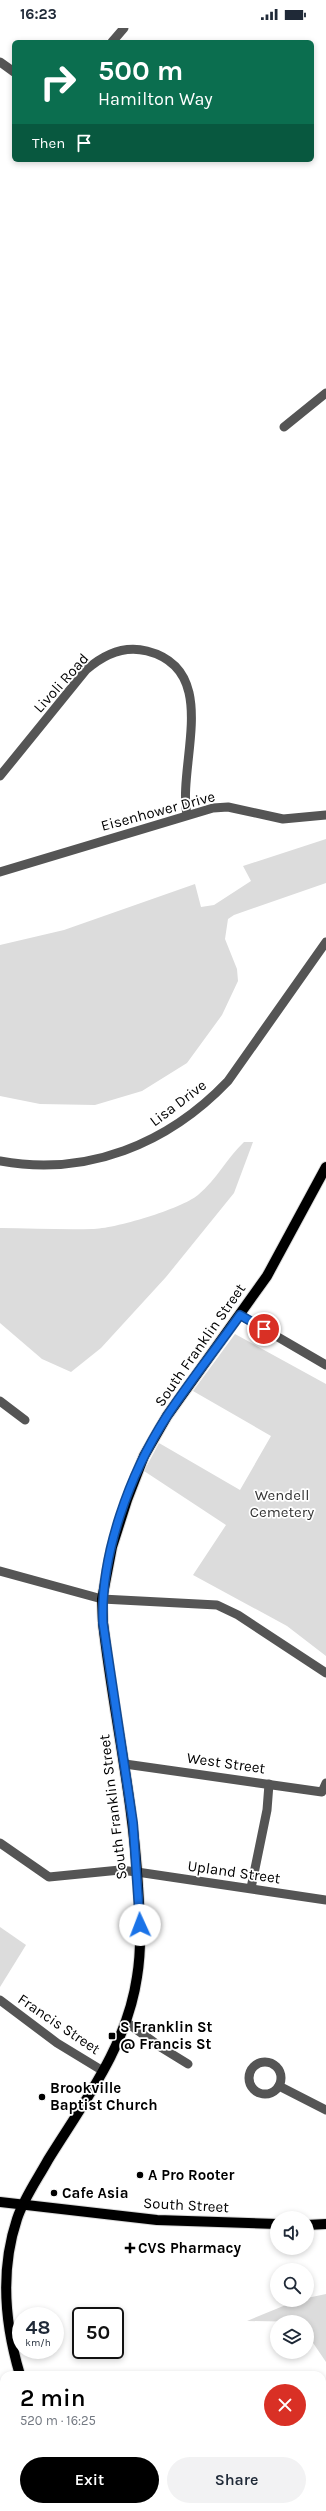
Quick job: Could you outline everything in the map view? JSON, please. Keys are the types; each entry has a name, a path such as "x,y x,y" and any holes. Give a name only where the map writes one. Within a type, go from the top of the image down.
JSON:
{"main road":[{"name":"South Franklin Street","path":"19,2371 4,2292 9,2251 22,2205 104,2071 126,2022 137,1976 140,1951 137,1872 125,1764 107,1657 102,1599 112,1548 127,1500 144,1456 167,1416 240,1315 281,1252 326,1167"},
{"name":"South Street","path":"0,2202 157,2220 270,2224"},
{"path":"314,2224 326,2224"}],"street":[{"path":"114,40 124,28"},
{"path":"0,62 12,71"},
{"path":"284,427 326,393"},
{"name":"Livoli Road","path":"0,776 86,670 96,661 122,650 148,651 159,655 172,664 185,681 191,698 192,717 184,788 187,815"},
{"name":"Eisenhower Drive","path":"0,872 213,808 228,807 283,819 326,815"},
{"name":"Lisa Drive","path":"0,1161 39,1165 85,1162 127,1151 174,1127 210,1100 228,1081 326,942"},
{"path":"240,1315 326,1365"},
{"path":"0,1401 24,1420"},
{"path":"0,1572 102,1599 217,1605 238,1615 326,1672"},
{"name":"West Street","path":"125,1764 269,1784 324,1787"},
{"path":"251,1888 267,1810 269,1784"},
{"name":"Upland Street","path":"0,1843 49,1877 120,1870 326,1900"},
{"name":"Francis Street","path":"0,2000 57,2043 104,2071"},
{"path":"126,2022 155,2041 162,2048 188,2064"},
{"path":"280,2086 326,2110"}],"green space":[{"path":"326,839 326,883 234,915 228,919 225,939 237,969 238,981 222,1015 187,1063 142,1091 95,1105 40,1104 0,1096 0,945 64,930 195,884 201,907 214,905 251,881 243,866"},
{"path":"244,1142 253,1142 234,1193 166,1277 101,1348 71,1372 42,1359 0,1323 0,1228 92,1229 115,1226 163,1212 189,1200 205,1189"},
{"name":"Wendell Cemetery","path":"235,1334 326,1384 326,1656 287,1626 193,1575 226,1525 144,1471 159,1443 240,1490 271,1436 193,1391"},
{"path":"0,1927 26,1945 0,1987"},
{"path":"326,2294 326,2362 314,2344 314,2315 270,2315 270,2321 247,2321 281,2307 314,2307 314,2297"}],"place":[{"name":"S Franklin St @ Francis St","path":"112,2036"},
{"name":"Brookville Baptist Church","path":"42,2097"},
{"name":"A Pro Rooter","path":"140,2175"},
{"name":"Cafe Asia","path":"54,2193"},
{"name":"CVS Pharmacy","path":"130,2248"}],"route":[{"path":"140,1925 139,1895 128,1780 107,1657 103,1623 102,1599 106,1568 134,1479 144,1456 167,1416 240,1315 264,1329"}]}
